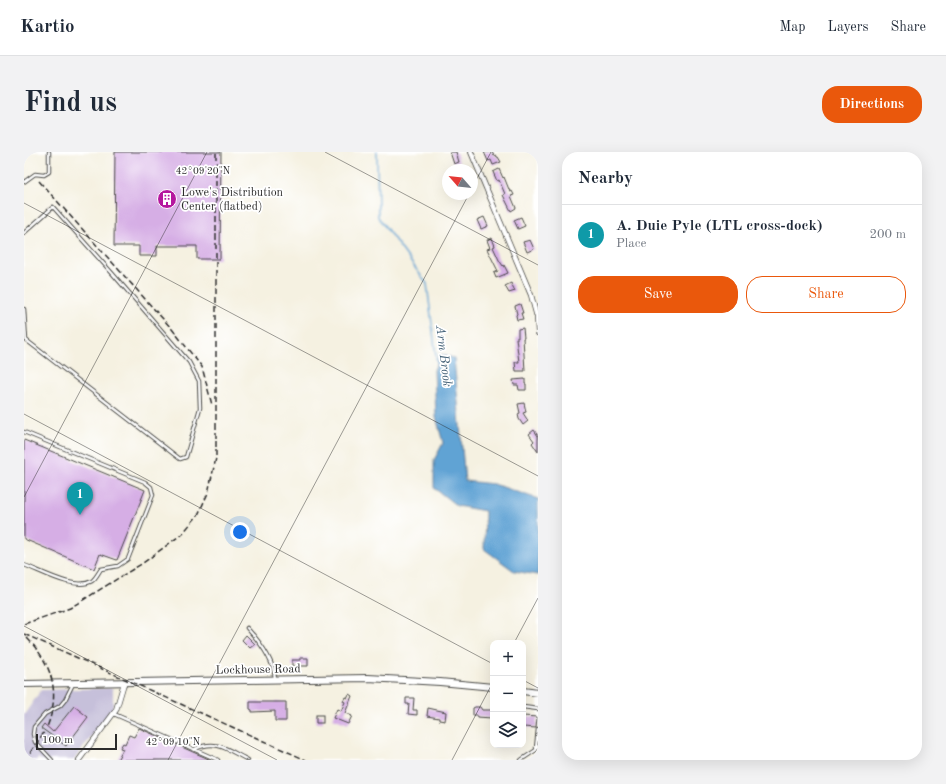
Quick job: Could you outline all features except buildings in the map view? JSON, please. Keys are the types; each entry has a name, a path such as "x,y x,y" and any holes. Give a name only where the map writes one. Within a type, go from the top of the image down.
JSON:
{"street":[{"path":"470,152 529,288 535,309 538,333"},
{"name":"Lockhouse Road","path":"24,684 343,678 392,679 490,687"},
{"path":"79,760 116,710 124,683"},
{"path":"526,691 538,693"}],"lane":[{"path":"24,182 35,174 44,175 49,172 49,152"},
{"path":"24,233 53,207 189,362 199,381 200,408 186,458 180,459 26,340 24,309"},
{"path":"24,432 145,482 151,487 153,495 128,559 122,565 101,568 95,578 91,581 80,584 70,583 24,565"},
{"path":"246,628 254,637 274,667 275,680"},
{"path":"52,760 34,742 32,734 34,727 44,714 60,706 68,695 73,684"},
{"path":"526,707 538,709"},
{"path":"113,714 218,760"},
{"path":"536,750 538,729"},
{"path":"195,749 215,744 248,760"},
{"path":"521,760 536,750 538,746"}],"shaded area":[{"path":"113,688 113,708 74,760 41,760 38,758 37,760 24,760 24,715 41,690"}],"water":[{"path":"440,354 454,358 465,481 494,484 538,499 538,575 514,571 484,549 485,511 457,506 434,488 434,460 443,443 436,417 434,370"}],"waterway":[{"name":"Arm Brook","path":"377,152 378,217 427,284 437,364"}],"railway":[{"path":"24,624 70,608 143,563 182,534 198,515 208,493 216,458 216,152"},
{"path":"39,181 172,329 202,367 212,405"},
{"path":"24,634 306,760"},
{"path":"27,638 43,658 52,679 53,702 47,727"},
{"path":"25,760 45,731"}],"place":[{"name":"Lowe's Distribution Center (flatbed)","path":"167,199"},
{"name":"A. Duie Pyle (LTL cross-dock)","path":"80,515"}]}
